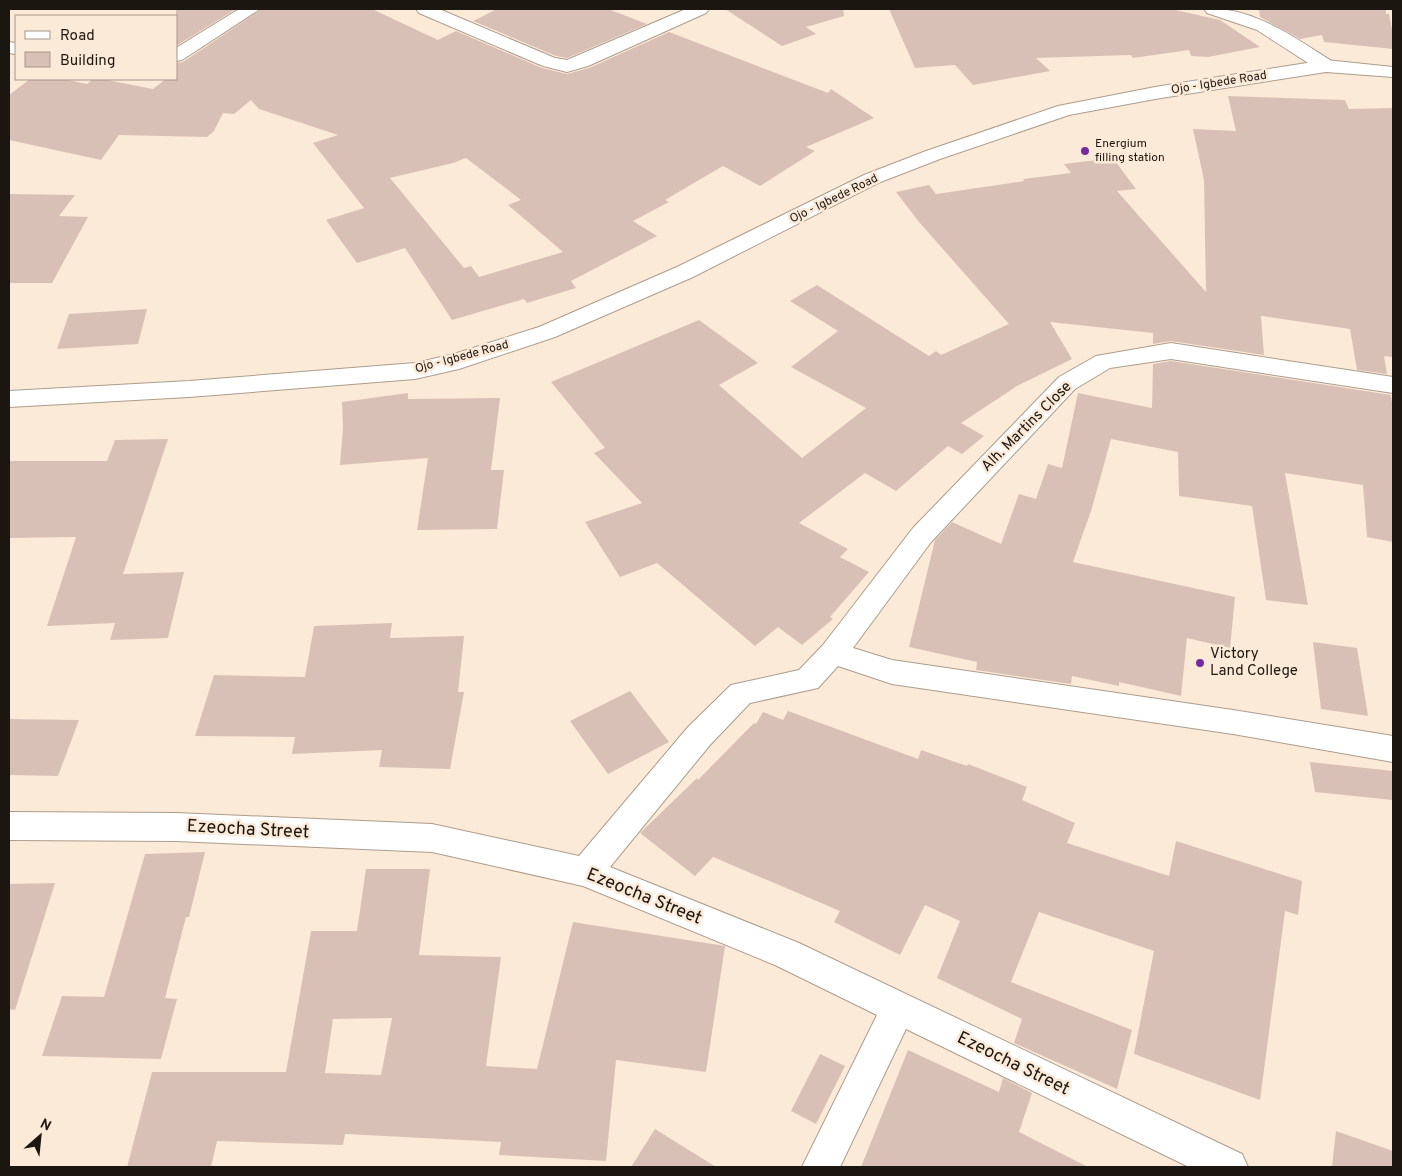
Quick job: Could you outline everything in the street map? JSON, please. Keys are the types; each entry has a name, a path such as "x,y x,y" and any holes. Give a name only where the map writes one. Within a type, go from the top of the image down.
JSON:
{"street":[{"path":"178,55 251,9"},
{"path":"425,9 550,62 567,66 582,62 700,9"},
{"path":"1213,9 1264,26 1326,66"},
{"name":"Ojo - Igbede Road","path":"9,399 189,389 415,371 458,360 547,332 685,272 871,179 933,155 1065,110 1156,92 1326,66 1393,72"},
{"name":"Alh. Martins Close","path":"586,872 698,736 741,693 808,680 833,653 922,534 1067,383 1104,361 1171,351 1393,385"},
{"path":"833,653 892,672 1233,722 1393,749"},
{"name":"Ezeocha Street","path":"9,826 176,827 432,838 586,872 787,954 1229,1167"},
{"path":"821,1167 898,1009"}],"building":[{"path":"176,9 236,9 178,45 178,15 176,15"},
{"path":"262,9 372,9 438,40 456,31 542,68 567,74 589,68 669,32 828,93 831,89 874,118 806,147 815,151 760,186 723,166 665,200 669,202 633,221 657,236 571,281 576,288 527,303 524,299 452,320 405,248 357,263 326,220 364,208 313,143 338,135 259,109 251,100 234,114 223,113 214,131 207,137 119,135 101,160 9,140 9,95 29,80 68,80 87,84 92,80 107,80 153,89 165,80 178,80 178,63 183,62","holes":["466,158 521,200 508,205 563,252 479,277 471,266 464,268 390,178 453,163"]},
{"path":"497,9 608,9 647,24 567,58 556,56 473,21"},
{"path":"725,9 843,9 844,16 806,27 816,34 782,46"},
{"path":"889,9 1171,9 1220,20 1260,47 1208,57 1191,56 1189,50 1133,58 1131,55 1036,58 1050,71 973,85 955,65 915,68"},
{"path":"1259,9 1386,9 1386,14 1389,14 1393,34 1393,49 1324,42 1322,35 1300,39 1260,17"},
{"path":"1228,96 1345,100 1349,109 1393,108 1393,357 1384,356 1387,374 1357,370 1350,329 1261,316 1264,355 1171,341 1153,344 1153,333 1050,322 1072,359 1017,386 961,423 984,436 962,454 948,446 896,491 865,473 799,523 848,549 840,557 869,572 830,617 833,619 802,645 778,627 755,646 657,563 620,577 585,522 642,503 594,453 605,448 551,382 699,320 758,363 719,385 802,458 866,408 791,367 838,331 790,301 817,285 929,356 936,351 941,355 1009,324 919,222 896,192 929,185 936,194 1071,173 1064,164 1113,158 1136,189 1117,191 1206,292 1204,180 1193,129 1236,131"},
{"path":"9,194 75,195 59,216 88,217 52,283 9,283"},
{"path":"147,309 138,344 57,349 69,314"},
{"path":"1171,361 1391,395 1393,410 1393,542 1367,537 1363,485 1285,473 1308,605 1266,600 1252,506 1179,496 1178,452 1111,439 1092,508 1073,562 1235,597 1230,648 1187,638 1181,696 1119,682 1119,686 1072,676 1071,684 976,670 977,662 909,647 935,540 952,522 1001,544 1019,494 1036,499 1048,464 1062,468 1078,393 1152,408 1153,364"},
{"path":"408,393 408,399 500,398 491,470 504,470 497,529 417,530 428,458 340,465 343,428 342,402"},
{"path":"168,439 123,574 184,572 168,638 110,640 115,623 47,626 76,537 9,538 9,461 107,461 115,440"},
{"path":"392,623 390,638 464,636 458,692 464,692 450,769 379,767 382,750 292,754 295,737 195,736 214,675 305,677 314,626"},
{"path":"1313,642 1357,648 1368,716 1321,709"},
{"path":"630,691 669,742 608,774 570,721"},
{"path":"788,711 918,759 921,750 967,766 968,764 1027,787 1022,800 1075,823 1067,843 1169,876 1176,841 1302,881 1298,915 1285,911 1260,1100 1134,1054 1154,951 1039,912 1011,982 1132,1030 1117,1089 1014,1043 1022,1019 937,978 960,921 925,905 900,955 834,922 840,911 713,857 695,876 640,833 697,778 698,780 754,723 756,724 763,712 783,720"},
{"path":"9,719 79,720 58,776 9,775"},
{"path":"1310,762 1393,771 1393,800 1315,792"},
{"path":"205,852 189,917 186,917 165,998 177,999 161,1059 42,1056 62,996 104,997 145,854"},
{"path":"366,869 430,869 419,955 501,957 486,1066 537,1069 573,922 725,946 706,1072 616,1060 606,1161 499,1155 501,1142 345,1134 343,1145 217,1141 211,1167 127,1167 152,1072 286,1072 311,931 357,931","holes":["392,1018 381,1075 325,1073 333,1019"]},
{"path":"55,883 15,1010 9,1009 9,884"},
{"path":"908,1050 999,1092 1003,1078 1032,1093 1019,1132 1088,1167 861,1167"},
{"path":"820,1054 845,1066 816,1124 791,1111"},
{"path":"655,1129 716,1167 631,1167"},
{"path":"1336,1131 1393,1151 1393,1167 1332,1167"}],"place":[{"name":"Energium filling station","path":"1085,151"},
{"name":"Victory Land College","path":"1200,663"}]}
